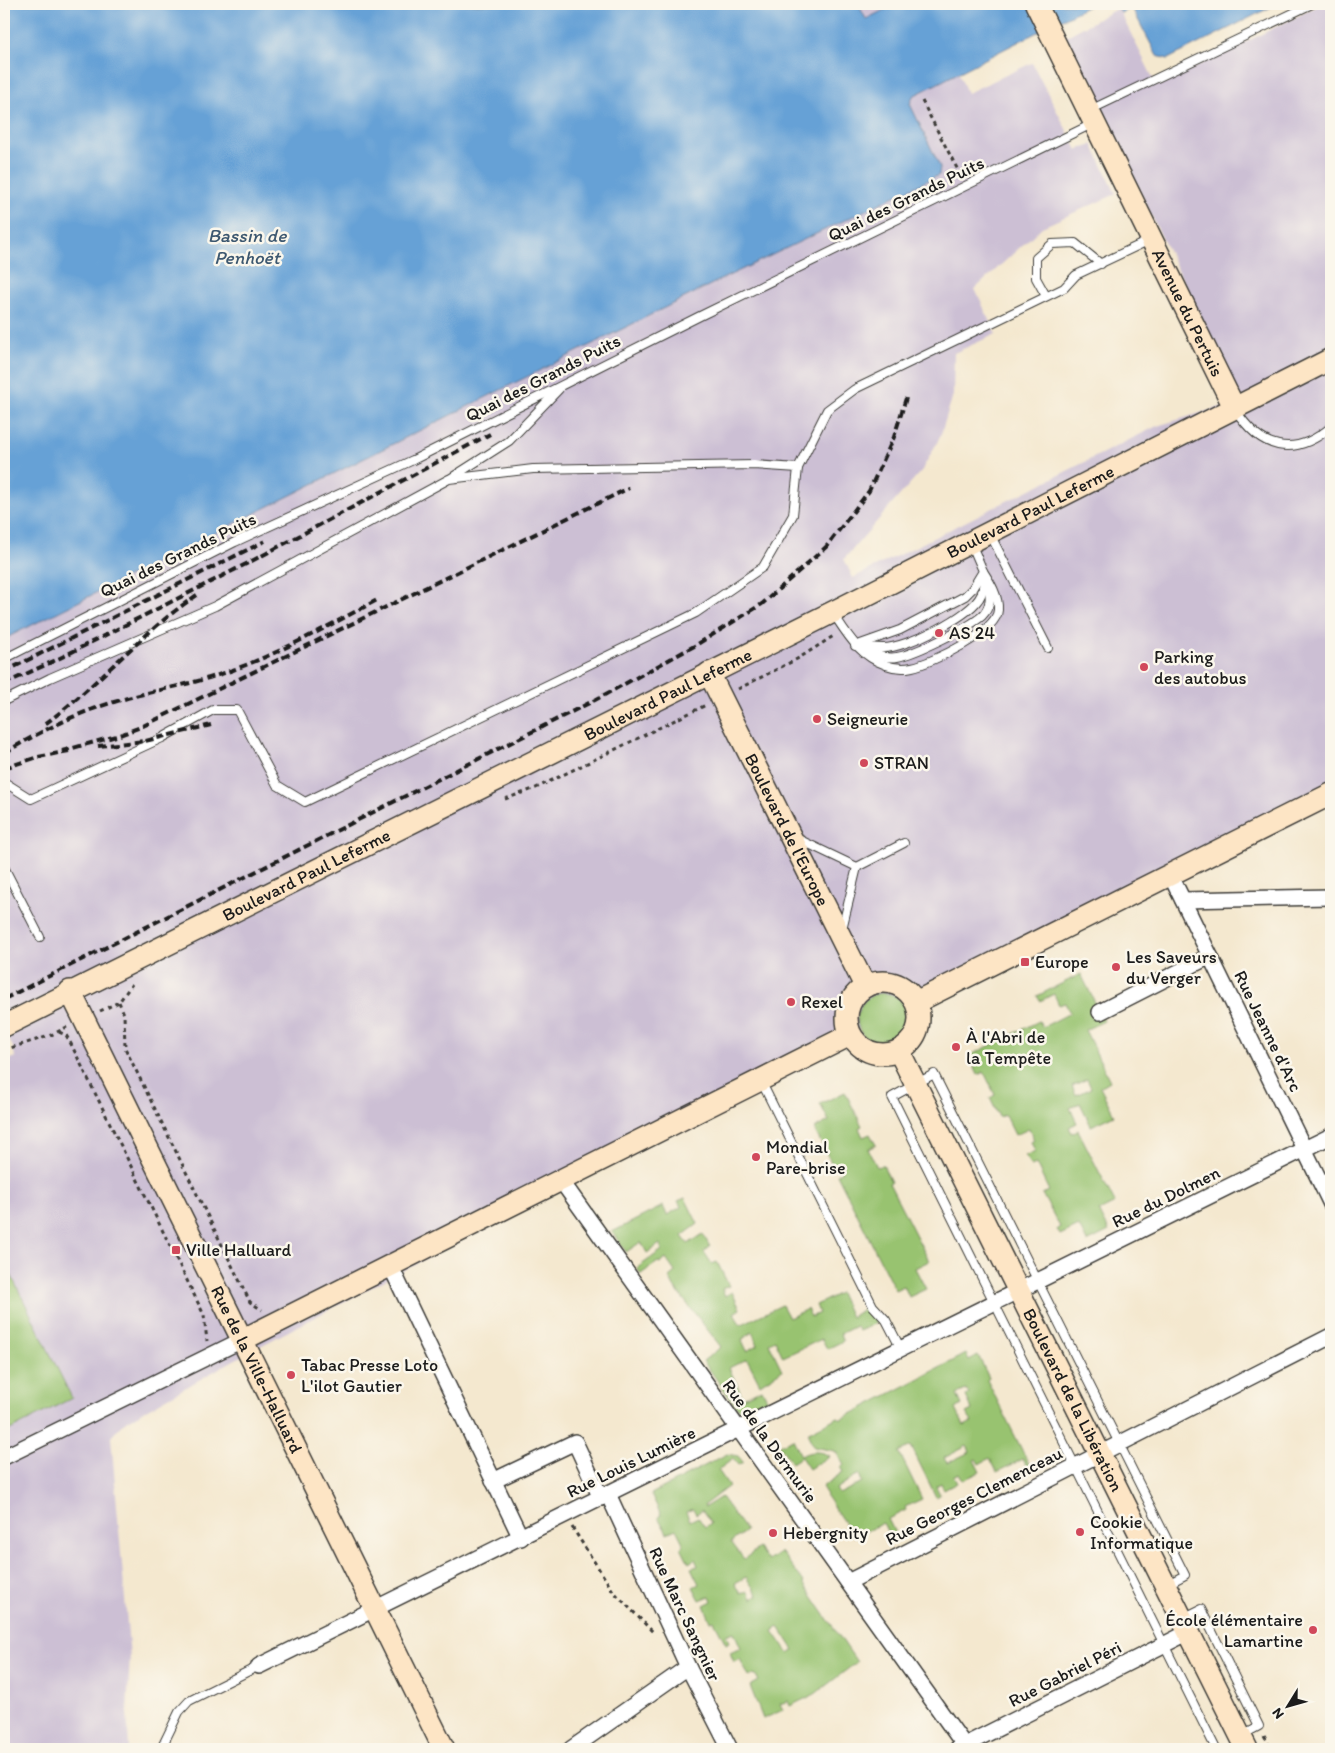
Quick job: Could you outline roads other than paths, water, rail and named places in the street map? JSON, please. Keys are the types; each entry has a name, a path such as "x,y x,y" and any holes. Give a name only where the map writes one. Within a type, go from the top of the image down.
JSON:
{"main road":[{"name":"Avenue du Pertuis","path":"1036,4 1234,407"},
{"name":"Boulevard Paul Leferme","path":"4,1026 70,991 832,612 1331,359"},
{"name":"Boulevard de l'Europe","path":"709,673 865,986"},
{"path":"916,1002 1331,794"},
{"path":"884,981 894,983 911,994 916,1002 919,1013 919,1025 908,1045 899,1051 877,1054 866,1051 850,1035 847,1024 848,1007 856,993 865,986 884,981"},
{"name":"Rue de la Ville-Halluard","path":"70,991 444,1749"},
{"path":"242,1340 850,1035"},
{"name":"Boulevard de la Libération","path":"899,1051 1243,1743"}],"street":[{"name":"Rue Jeanne d'Arc","path":"1170,874 1331,1204"},
{"path":"1183,900 1331,898"},
{"path":"1100,1012 1210,956"},
{"name":"Rue du Dolmen","path":"1019,1291 1331,1136"},
{"name":"Rue de la Dermurie","path":"560,1179 848,1582 963,1748"},
{"path":"390,1265 521,1538"},
{"name":"Rue Louis Lumière","path":"259,1666 1019,1291"},
{"name":"Rue Georges Clemenceau","path":"848,1582 1331,1336"},
{"path":"4,1457 242,1340"},
{"name":"Rue Marc Sangnier","path":"494,1481 575,1442 604,1496 730,1749"},
{"name":"Rue Gabriel Péri","path":"963,1748 1164,1645 1185,1626"},
{"path":"572,1749 688,1667"}],"lane":[{"name":"Quai des Grands Puits","path":"4,659 234,542 413,460 966,186 1091,117 1312,4"},
{"path":"4,782 31,798 162,738 213,710 237,710 277,784 305,802 696,613 763,567 793,515 798,468 827,410 855,389 1064,288 1076,275 1152,239"},
{"path":"1046,296 1036,278 1036,258 1052,244 1075,243 1101,264"},
{"path":"4,701 50,678 215,606 449,479 509,441 564,384"},
{"name":"Avenue du Pertuis","path":"1234,407 1244,423 1258,438 1279,446 1302,444 1321,436 1331,427"},
{"path":"449,479 533,469 754,465 798,468"},
{"path":"855,646 884,648 903,644 972,608 981,596 983,570 980,537"},
{"path":"980,537 1048,648"},
{"path":"855,646 900,630 965,596 972,589 983,570"},
{"path":"832,612 855,646 874,660 902,669 931,661 966,642 995,621 998,610 995,592 983,570"},
{"path":"855,646 867,653 895,658 912,654 971,623 982,615 988,606 990,595 983,570"},
{"path":"790,835 857,867"},
{"path":"841,936 857,867 904,843"},
{"path":"4,867 40,937"},
{"path":"1165,1586 1185,1575 934,1074 892,1097 1216,1749"},
{"path":"760,1080 873,1306 886,1320 901,1349"},
{"path":"161,1749 179,1712 189,1701 259,1666"}],"water":[{"name":"Bassin de Penhoët","path":"4,4 858,4 866,19 896,4 1092,4 913,96 910,104 940,167 939,175 720,280 4,639"},
{"path":"1115,4 1277,4 1168,59 1157,56 1132,8 1121,13"}],"railway":[{"path":"4,999 595,700 696,645 762,604 826,547 869,491 894,437 906,398"},
{"path":"4,684 56,660 250,562 490,434"},
{"path":"62,751 120,735 143,726 629,488"},
{"path":"4,672 265,541"},
{"path":"45,724 84,692 158,625 197,595"},
{"path":"4,753 85,712 127,698 208,678 241,667 302,640 379,599"},
{"path":"98,746 145,741 211,725"},
{"path":"4,768 38,757 69,751"}],"place":[{"name":"AS 24","path":"939,633"},
{"name":"Parking des autobus","path":"1144,667"},
{"name":"Seigneurie","path":"817,719"},
{"name":"STRAN","path":"864,763"},
{"name":"Europe","path":"1025,962"},
{"name":"Les Saveurs du Verger","path":"1116,967"},
{"name":"Rexel","path":"791,1002"},
{"name":"À l'Abri de la Tempête","path":"956,1047"},
{"name":"Mondial Pare-brise","path":"756,1157"},
{"name":"Ville Halluard","path":"176,1250"},
{"name":"Tabac Presse Loto L'ilot Gautier","path":"291,1375"},
{"name":"Cookie Informatique","path":"1080,1532"},
{"name":"Hebergnity","path":"773,1533"},
{"name":"École élémentaire Lamartine","path":"1313,1630"}]}
